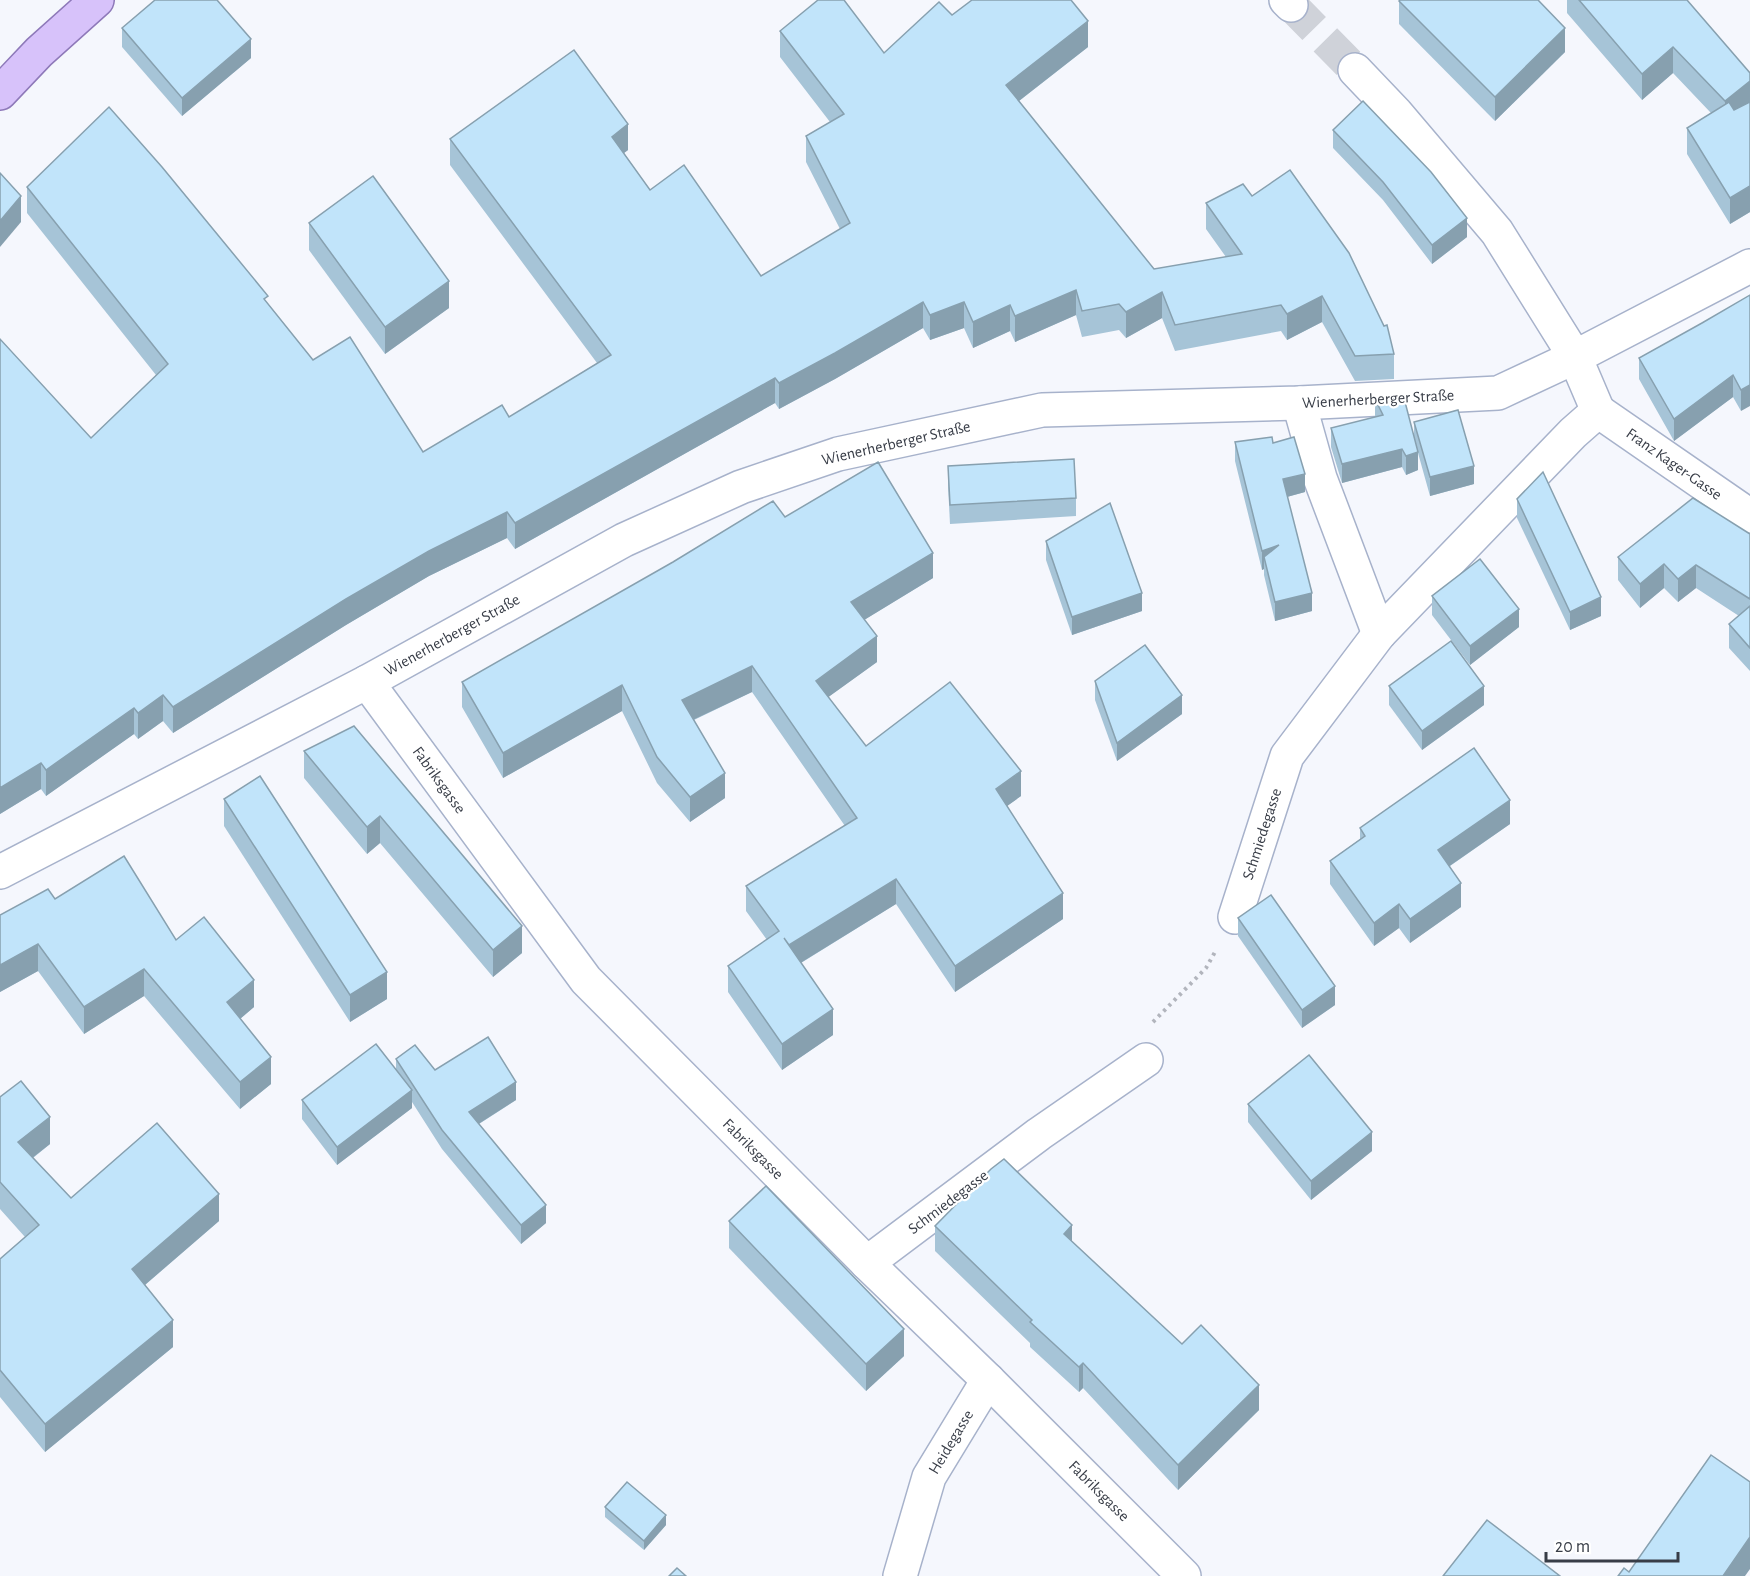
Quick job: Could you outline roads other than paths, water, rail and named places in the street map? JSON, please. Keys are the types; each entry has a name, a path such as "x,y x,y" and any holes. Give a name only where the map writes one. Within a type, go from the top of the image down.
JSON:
{"main road":[{"path":"0,93 39,52 97,0"}],"street":[{"path":"1355,70 1396,113 1497,232 1575,357 1598,411"},
{"name":"Wienerherberger Straße","path":"0,872 367,682 624,540 741,487 838,454 1042,410 1299,403 1498,393 1575,357 1750,266"},
{"path":"1299,403 1320,478 1379,634"},
{"name":"Franz Kager-Gasse","path":"1598,411 1750,516"},
{"name":"Schmiedegasse","path":"1235,917 1287,756 1379,634 1572,433 1598,411"},
{"name":"Fabriksgasse","path":"367,682 586,980 867,1263 1184,1576"},
{"name":"Schmiedegasse","path":"867,1263 1039,1134 1146,1060"},
{"name":"Heidegasse","path":"900,1576 929,1477 988,1380"}],"tunnel":[{"path":"1291,5 1355,70"}]}
